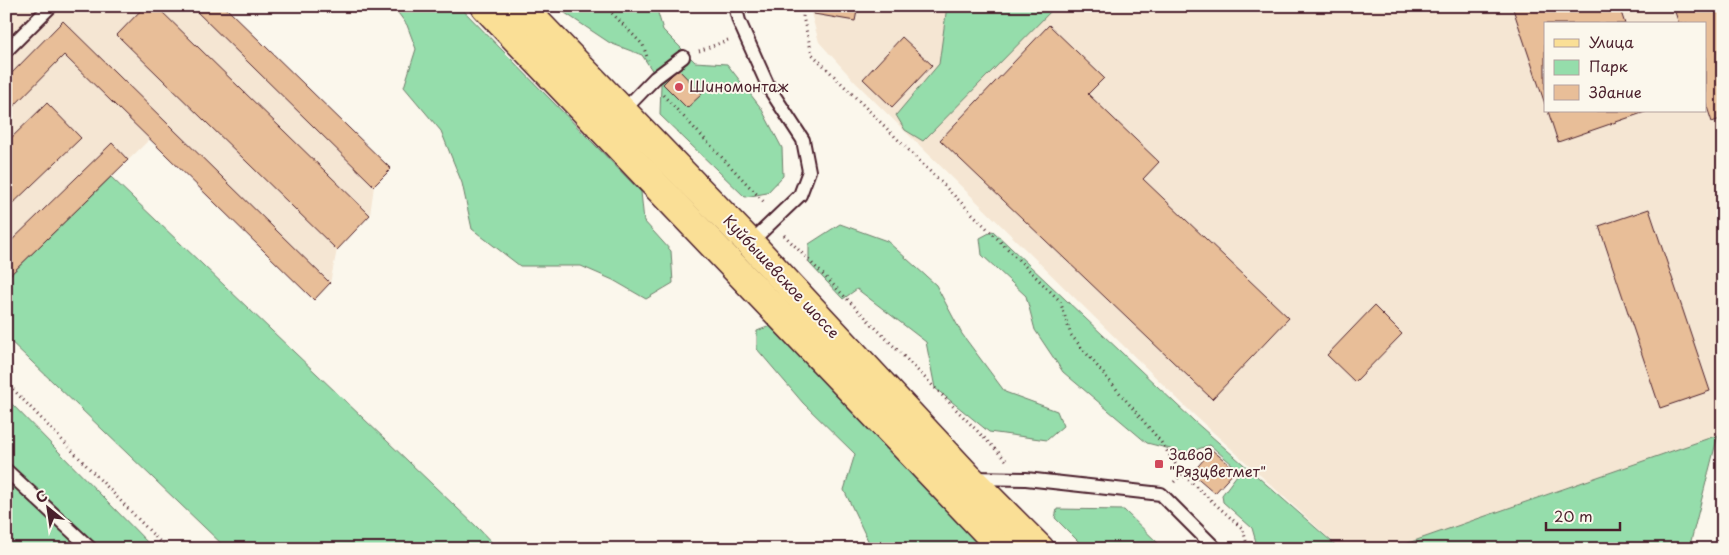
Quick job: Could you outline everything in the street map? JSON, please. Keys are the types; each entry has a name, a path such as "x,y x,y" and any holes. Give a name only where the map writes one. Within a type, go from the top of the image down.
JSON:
{"main road":[{"name":"Куйбышевское шоссе","path":"485,6 1003,549"},
{"name":"Куйбышевское шоссе","path":"521,6 750,243 969,478 1040,549"}],"lane":[{"path":"6,50 51,6"},
{"path":"735,6 769,88 803,140 809,171 800,195 750,243"},
{"path":"622,112 656,78 683,57"},
{"path":"6,470 91,549"},
{"path":"969,478 1026,480 1161,494 1216,549"}],"path":[{"path":"606,6 643,45 656,78 658,90 775,219 1026,480"},
{"path":"804,6 803,17 812,54 1060,301 1071,335 1161,442 1182,474 1244,529 1248,549"},
{"path":"683,57 745,34"},
{"path":"6,382 167,549"},
{"path":"1161,494 1182,474"}],"shaded area":[{"path":"6,6 224,6 391,169 374,186 370,215 337,250 330,283 314,300 150,139 6,279"},
{"path":"809,6 1723,6 1723,434 1391,549 1341,549 1192,413 856,83 819,42"}],"green space":[{"path":"393,6 459,6 641,192 644,221 671,251 673,283 646,299 613,280 581,266 520,266 472,229 462,183 441,131 404,87 416,49 407,25"},
{"path":"558,6 656,6 663,30 695,62 727,64 761,108 782,148 783,176 767,193 745,197 660,115 661,84 642,55 610,43 565,13"},
{"path":"947,6 1056,6 923,141 905,130 896,115 939,64"},
{"path":"111,177 498,549 227,549 6,337 6,279"},
{"path":"840,224 887,241 936,285 962,334 1005,392 1057,411 1063,426 1047,440 989,432 935,388 926,342 857,289 843,299 809,263 809,244"},
{"path":"993,231 1194,421 1340,549 1258,549 1252,528 1223,502 1222,495 1240,471 1210,445 1186,453 1147,443 1063,372 1035,330 1026,296 982,255 980,238"},
{"path":"770,326 985,549 872,549 844,490 855,454 803,403 757,349 757,331"},
{"path":"6,398 154,549 6,549"},
{"path":"1718,435 1689,549 1391,549"},
{"path":"1057,509 1124,510 1164,549 1086,549 1055,518"}],"building":[{"path":"145,6 156,6 370,215 337,250 117,35"},
{"path":"191,6 224,6 391,169 374,186"},
{"path":"816,6 858,6 855,21 814,14"},
{"path":"1512,6 1619,6 1624,22 1544,22 1544,101"},
{"path":"1673,6 1723,6 1723,118 1712,122 1706,104 1706,22 1678,22"},
{"path":"63,21 330,283 314,300 64,55 6,114 6,79"},
{"path":"1049,25 1104,78 1088,94 1159,162 1143,179 1289,318 1212,399 940,140"},
{"path":"902,37 932,65 892,107 863,79"},
{"path":"678,69 702,94 687,108 663,84"},
{"path":"47,103 81,138 6,210 6,143"},
{"path":"1548,112 1645,112 1558,142"},
{"path":"112,143 128,160 6,279 6,246"},
{"path":"1649,209 1710,391 1660,408 1599,226"},
{"path":"1374,306 1402,334 1355,382 1327,355"},
{"path":"1212,450 1236,470 1215,493 1192,473"}],"place":[{"name":"Шиномонтаж","path":"679,87"},
{"name":"Завод \"Рязцветмет\"","path":"1159,464"}]}
